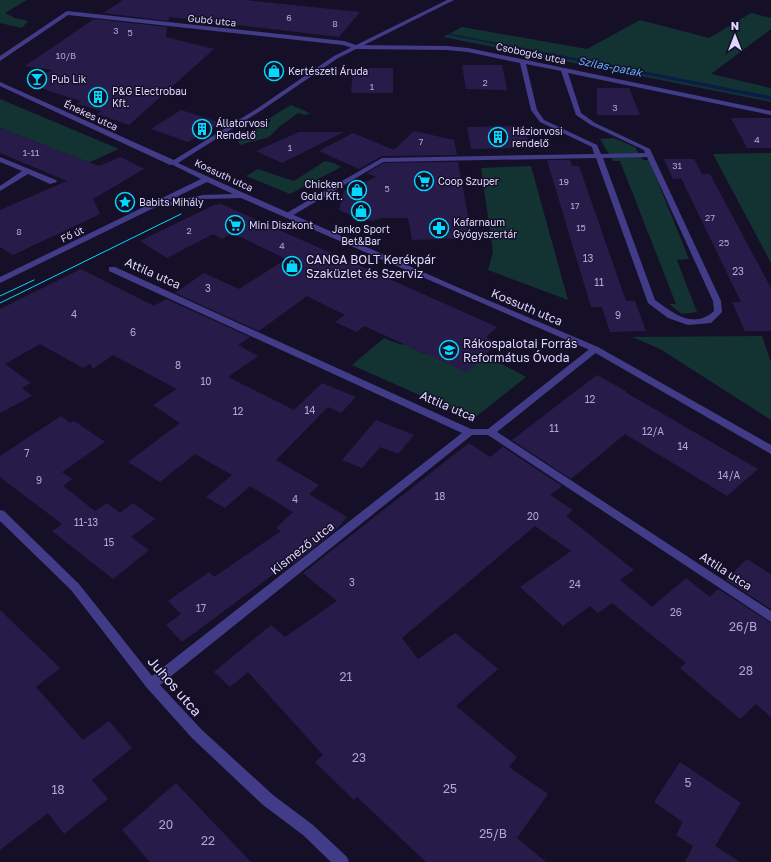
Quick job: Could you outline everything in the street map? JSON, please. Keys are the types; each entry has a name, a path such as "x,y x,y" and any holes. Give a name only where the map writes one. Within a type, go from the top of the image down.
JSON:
{"street":[{"name":"Csobogós utca","path":"173,163 260,109 336,57 451,0"},
{"name":"Gubó utca","path":"0,59 66,13 344,44 355,47"},
{"name":"Csobogós utca","path":"355,47 447,48 523,62 771,113"},
{"path":"523,62 534,110 542,121 595,146 651,301 671,316 688,322 708,321 718,312 717,301 647,149 593,124 578,114 564,71"},
{"name":"Énekes utca","path":"0,84 173,163"},
{"path":"287,215 382,160 650,155"},
{"path":"0,159 53,182"},
{"name":"Kossuth utca","path":"173,163 243,196 595,349 771,450"},
{"path":"0,189 28,171"},
{"name":"Fő út","path":"0,280 153,207 207,179"},
{"name":"Fő út","path":"153,207 203,197 243,196"},
{"name":"Attila utca","path":"112,269 470,432 490,432 771,617"},
{"path":"490,432 595,349"},
{"name":"Kismező utca","path":"151,684 470,432"},
{"name":"Juhos utca","path":"0,514 75,587 151,684 196,734 268,800 308,830 342,862"}],"green space":[{"path":"0,0 27,0 5,13 15,18 28,21 22,28 0,23"},
{"path":"751,13 771,18 771,29 711,74 771,88 771,102 443,37 462,27 587,49 640,20 709,38"},
{"path":"0,99 119,149 59,176 83,160 0,128"},
{"path":"291,105 310,113 306,115 298,113 279,127 269,137 240,145 238,141 265,122 269,123 271,120 268,119"},
{"path":"614,138 635,147 643,160 649,160 689,259 677,260 697,312 682,314 669,304 676,304 620,161 613,161 600,139"},
{"path":"771,153 771,263 713,154"},
{"path":"325,161 334,163 341,167 290,194 246,176 258,169 294,181"},
{"path":"531,166 568,300 488,270 493,252 481,168"},
{"path":"762,336 771,362 771,420 660,349 632,337"},
{"path":"384,338 402,345 404,344 425,354 437,344 446,362 466,372 485,355 526,377 473,419 352,365"}],"building":[{"path":"123,0 245,0 360,12 339,37 169,17 169,21 103,13"},
{"path":"94,19 167,27 166,37 214,49 129,125 97,114 102,111 77,104 81,101 24,81 53,70 25,66"},
{"path":"462,65 502,65 507,90 466,89"},
{"path":"353,68 393,68 393,93 351,93"},
{"path":"597,88 629,88 640,115 597,115"},
{"path":"181,110 221,123 188,142 151,129"},
{"path":"731,118 771,118 771,148 747,148"},
{"name":"Háziorvosi rendelő","path":"524,126 530,148 471,149 467,127"},
{"path":"0,128 99,166 121,157 144,169 93,199 100,214 13,255 0,247 0,210 67,181 0,153"},
{"path":"414,131 454,140 457,155 382,156 359,169 319,151 353,133 394,150"},
{"path":"299,132 344,132 282,163 256,151"},
{"path":"664,159 694,159 702,174 710,174 771,288 771,331 745,331 732,302 741,302 681,178 673,179"},
{"path":"547,160 570,160 572,166 579,166 626,301 635,301 646,331 610,332 602,307 591,307"},
{"path":"458,162 472,238 412,240 408,218 381,218 373,221 355,217 339,210 344,191 376,177 367,173 383,163"},
{"path":"221,204 497,327 486,337 498,343 466,372 364,326 357,332 335,322 345,315 307,296 259,331 175,293 204,273 239,289 286,259 232,233 222,239 213,234 167,258 140,241 214,205"},
{"path":"81,269 154,306 166,299 250,337 238,345 258,356 228,377 294,410 322,383 356,397 341,413 328,407 276,460 319,485 309,494 347,517 337,529 293,564 290,562 182,642 166,625 181,614 168,601 209,572 214,577 281,531 276,528 293,512 250,486 225,508 206,497 232,475 195,454 160,482 128,462 180,423 153,405 177,389 113,355 93,369 90,364 83,368 40,344 5,364 31,383 22,388 32,396 0,413 0,309"},
{"path":"597,375 758,469 727,496 625,434 571,479 512,440"},
{"path":"61,416 70,423 74,421 105,442 62,472 72,479 63,486 95,511 107,503 120,513 133,503 155,519 131,537 149,550 113,579 52,531 62,524 0,477 0,456"},
{"path":"376,420 414,435 398,454 380,447 362,468 342,460"},
{"path":"469,443 490,457 503,447 562,486 550,495 573,510 566,516 634,570 620,580 652,607 686,578 710,597 718,589 771,623 771,717 756,704 740,719 680,668 686,663 612,603 598,613 590,606 563,626 520,587 571,551 535,526 402,638 418,659 455,633 498,669 456,706 517,757 509,767 548,794 517,838 546,862 426,862 357,797 354,800 315,762 323,755 248,672 230,687 214,672 271,625 285,637 337,601 303,573"},
{"path":"747,559 771,574 771,609 726,580"},
{"path":"0,610 60,668 36,687 83,740 109,721 132,748 92,780 108,799 64,834 48,813 0,850"},
{"path":"680,762 741,803 715,846 740,862 685,862 693,846 676,835 683,822 654,802"},
{"path":"176,783 251,862 150,862 122,830"}],"waterway":[{"name":"Szilas-patak","path":"449,34 771,98"}],"tram line":[{"path":"0,303 181,214"},
{"path":"0,296 34,280"}],"place":[{"name":"Kertészeti Áruda","path":"274,71"},
{"name":"Pub Lik","path":"37,79"},
{"name":"P&G Electrobau Kft.","path":"98,97"},
{"name":"Állatorvosi Rendelő","path":"202,129"},
{"name":"Háziorvosi rendelő","path":"498,137"},
{"name":"Coop Szuper","path":"424,181"},
{"name":"Chicken Gold Kft.","path":"357,190"},
{"name":"Babits Mihály","path":"125,202"},
{"name":"Janko Sport Bet&Bar","path":"361,211"},
{"name":"Mini Diszkont","path":"235,225"},
{"name":"Kafarnaum Gyógyszertár","path":"439,228"},
{"name":"CANGA BOLT Kerékpár Szaküzlet és Szerviz","path":"292,266"},
{"name":"Rákospalotai Forrás Református Óvoda","path":"449,350"}]}
